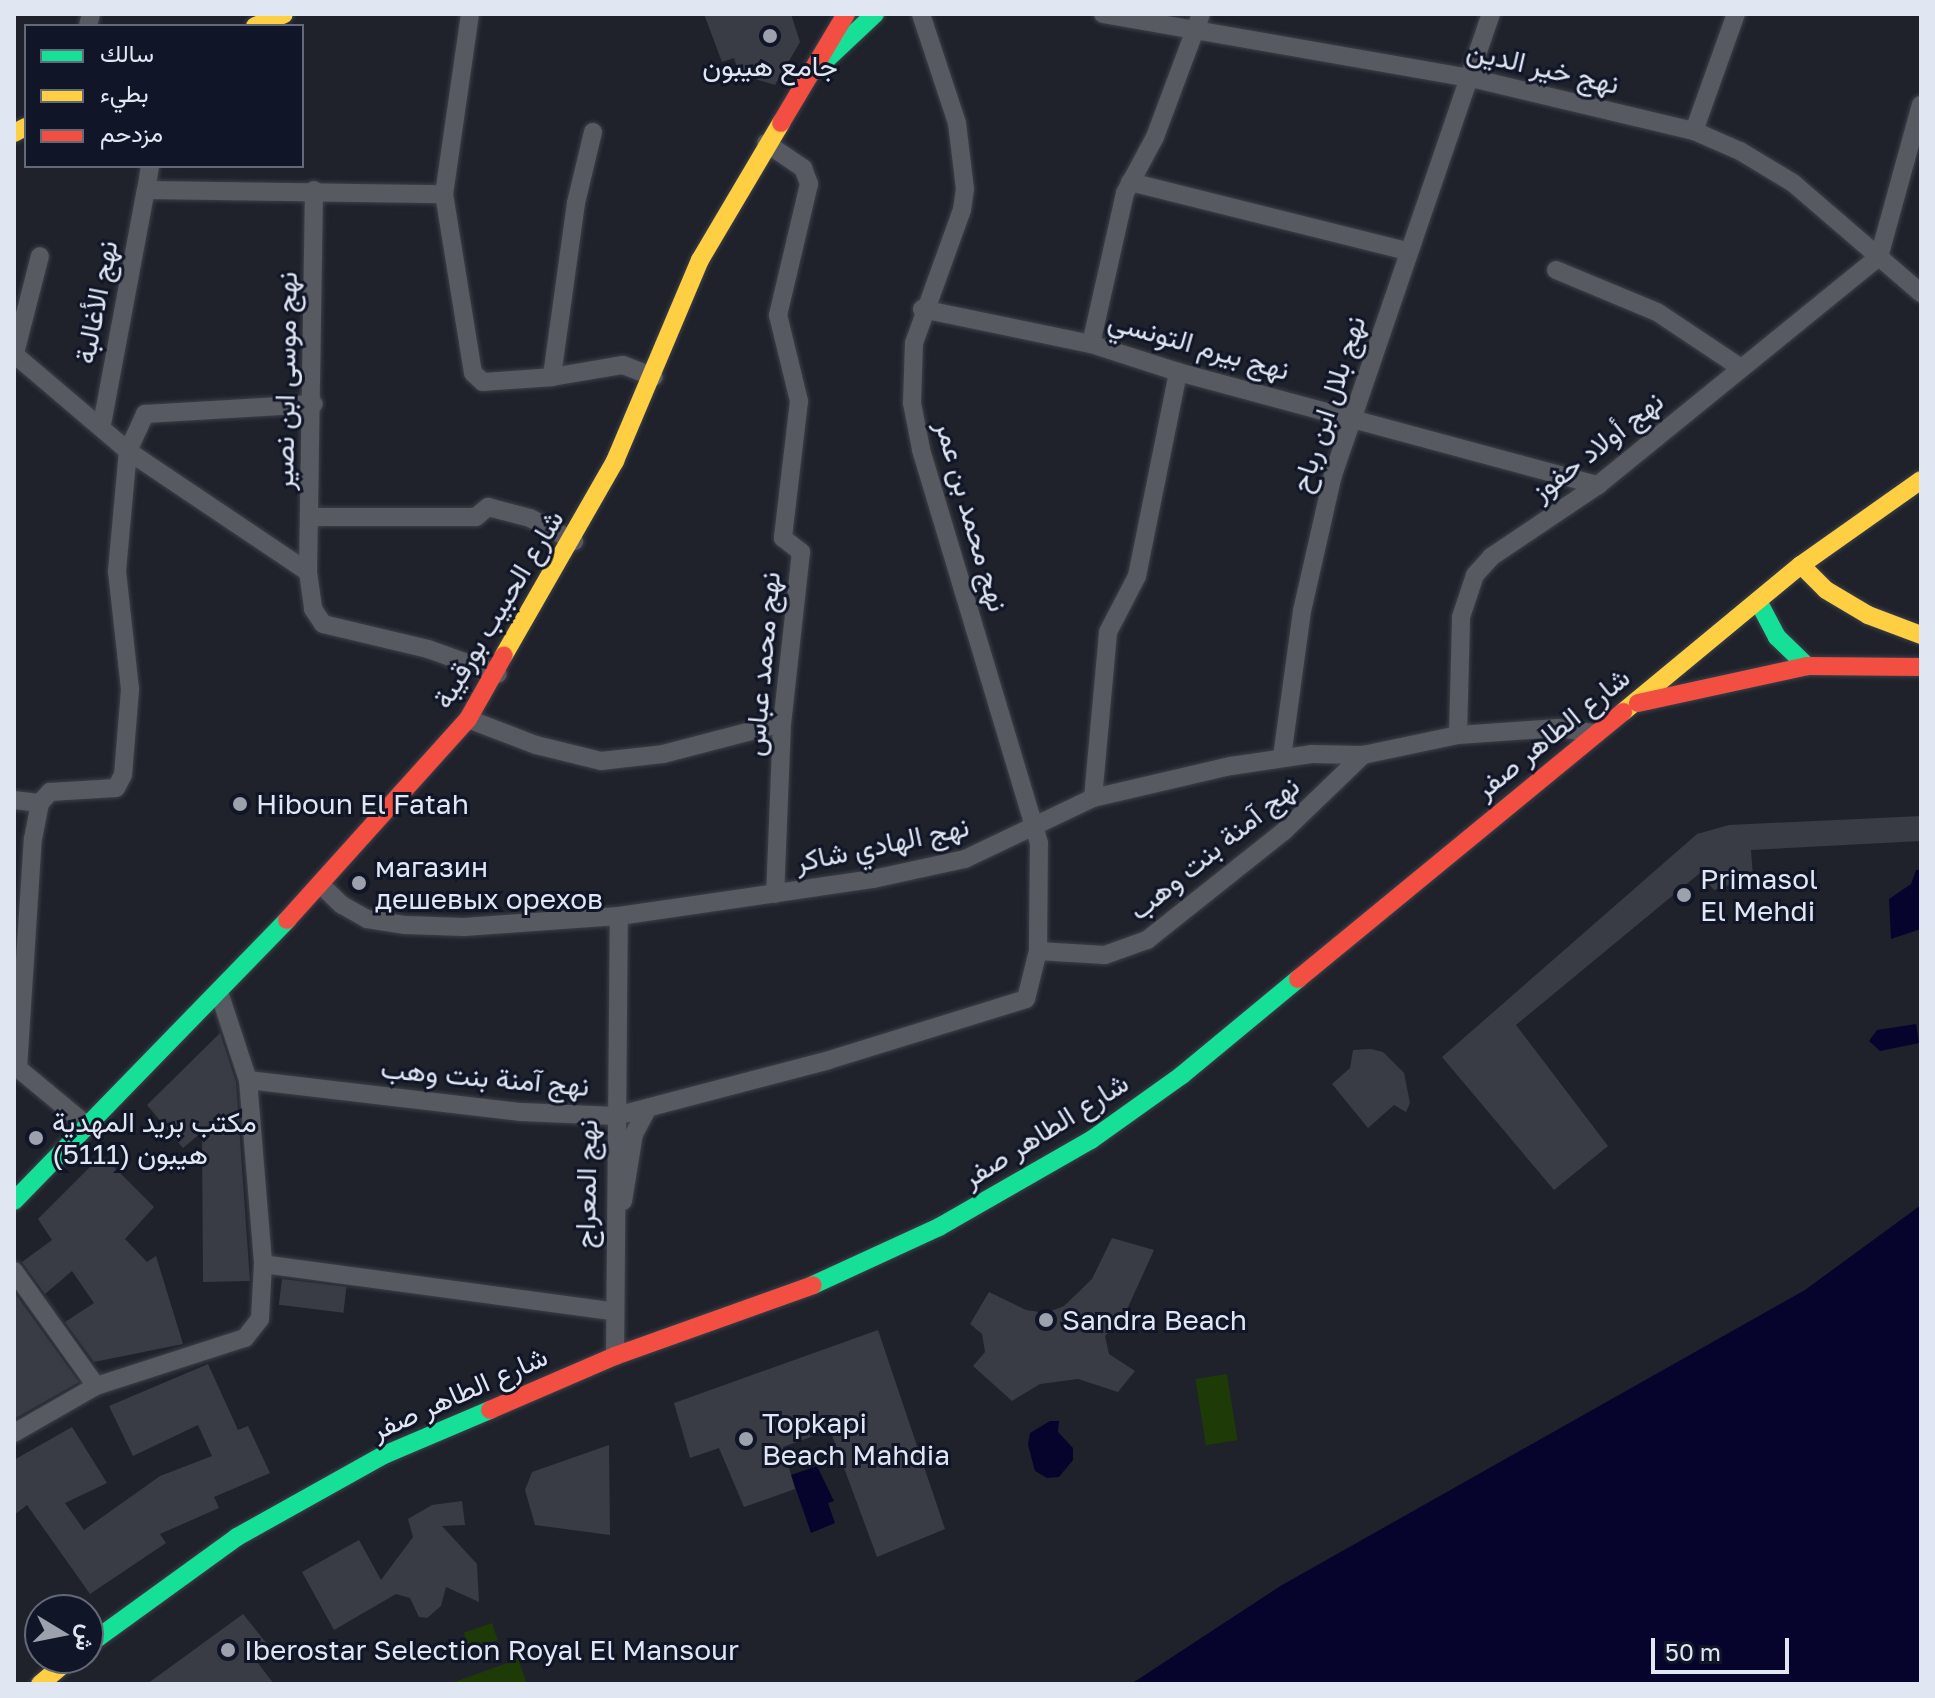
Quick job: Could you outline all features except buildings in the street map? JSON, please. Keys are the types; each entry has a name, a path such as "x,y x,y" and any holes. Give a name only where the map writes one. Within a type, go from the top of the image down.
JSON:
{"main road":[{"path":"260,24 284,14"},
{"path":"821,14 828,38"},
{"name":"شارع الحبيب بورقيبة","path":"14,1201 219,992 468,719 498,674 574,541 654,377 700,260 766,143 816,69 828,38 846,14"},
{"name":"شارع الحبيب بورقيبة","path":"816,69 875,14"},
{"name":"شارع الطاهر صفر","path":"104,1633 237,1537 312,1492 434,1432 615,1356 808,1287 939,1227 1068,1155 1182,1075 1801,565 1921,480"},
{"path":"1801,565 1826,590 1868,615 1921,635"},
{"path":"1758,601 1777,637 1807,666"},
{"path":"1631,704 1807,666 1921,667"}],"street":[{"path":"470,14 444,194 475,377 483,382 552,377 623,365 654,377"},
{"name":"نهج محمد بن عمر","path":"921,14 935,44 957,123 965,189 953,238 922,309 912,369 921,449 1039,843 1038,951 1031,992"},
{"path":"935,14 935,44"},
{"name":"نهج خير الدين","path":"1103,14 1199,21 1471,78 1694,131 1740,151 1793,183 1921,293"},
{"name":"نهج بلال ابن رباح","path":"1282,757 1316,540 1407,251 1471,78 1491,14"},
{"path":"1694,131 1736,14"},
{"path":"1091,344 1130,182 1155,137 1199,21"},
{"path":"1879,257 1921,105"},
{"path":"552,377 576,203 593,132"},
{"name":"نهج محمد عباس","path":"766,143 803,168 809,184 778,315 799,401 783,538 801,552 782,723 775,894"},
{"name":"نهج الأغالبة","path":"102,424 150,168"},
{"path":"1130,182 1407,251"},
{"path":"146,190 444,194"},
{"name":"نهج موسى ابن نصير","path":"314,190 314,404 308,572 313,609 323,624 428,649 498,674"},
{"path":"40,256 14,355 102,424 128,451 308,572"},
{"name":"نهج أولاد حفوز","path":"1458,735 1461,617 1475,575 1491,557 1598,485 1879,257"},
{"path":"1556,270 1657,312 1741,368"},
{"name":"نهج بيرم التونسي","path":"922,309 1091,344 1178,372 1353,416 1598,485"},
{"path":"1093,798 1108,632 1137,576 1178,372"},
{"path":"89,1127 16,1067 33,839 40,803 50,792 116,788 123,775 130,689 117,571 128,451 145,414 314,404"},
{"path":"311,517 476,517 488,507 530,518 574,541"},
{"path":"468,719 536,745 601,761 663,754 782,723"},
{"name":"نهج الهادي شاكر","path":"320,884 342,905 367,919 406,925 464,927 619,916 775,894 965,859 1006,843 1034,824 1093,798 1282,757 1363,755 1458,735 1558,728 1595,733"},
{"name":"نهج آمنة بنت وهب","path":"1038,951 1105,955 1125,952 1147,940 1284,831 1363,755"},
{"path":"14,800 40,803"},
{"name":"نهج المعراج","path":"615,1356 612,1311 619,916"},
{"path":"14,1433 96,1386 255,1331 260,1319 263,1264 248,1080 219,992"},
{"name":"نهج آمنة بنت وهب","path":"248,1080 521,1112 616,1116 1005,1009 1031,992"},
{"path":"613,1265 634,1134 648,1108"},
{"path":"263,1264 612,1311"},
{"path":"14,1271 96,1386"}],"green space":[{"path":"1227,1374 1237,1440 1206,1445 1195,1379"},
{"path":"492,1623 498,1640 469,1650 464,1633"},
{"path":"518,1659 527,1684 449,1684"}],"shaded area":[{"path":"1916,870 1921,870 1921,929 1891,939 1889,899 1911,884"},
{"path":"1916,1024 1919,1043 1880,1051 1869,1041 1877,1030"},
{"path":"1921,1205 1921,1684 1131,1684 1282,1585 1805,1290"},
{"path":"1050,1421 1059,1421 1058,1432 1073,1448 1073,1460 1059,1477 1047,1478 1035,1471 1028,1445 1030,1433"},
{"path":"817,1466 834,1501 828,1503 835,1523 811,1533 791,1475"}],"traffic: fast":[{"path":"827,59 875,14"},
{"path":"1758,601 1777,637 1807,666"},
{"path":"14,1201 287,920"},
{"path":"813,1285 939,1227 1091,1140 1182,1075 1298,979"},
{"path":"104,1633 237,1537 384,1455 490,1410"}],"traffic: slow":[{"path":"260,24 284,14"},
{"path":"504,655 615,461 700,260 781,123"},
{"path":"14,133 24,128"},
{"path":"1623,712 1801,565 1921,480"},
{"path":"1801,565 1826,590 1868,615 1921,635"},
{"path":"40,1684 52,1674"}],"traffic: jam":[{"path":"781,123 846,14"},
{"path":"287,920 468,719 504,655"},
{"path":"1638,703 1807,666 1921,667"},
{"path":"1298,979 1623,712"},
{"path":"490,1410 615,1356 813,1285"}],"place":[{"name":"جامع هيبون","path":"770,36"},
{"name":"Hiboun El Fatah","path":"240,804"},
{"name":"магазин дешевых орехов","path":"359,883"},
{"name":"Primasol El Mehdi","path":"1684,895"},
{"name":"مكتب بريد المهدية هيبون (5111)","path":"36,1138"},
{"name":"Sandra Beach","path":"1046,1320"},
{"name":"Topkapi Beach Mahdia","path":"746,1439"},
{"name":"Iberostar Selection Royal El Mansour","path":"228,1650"}]}
